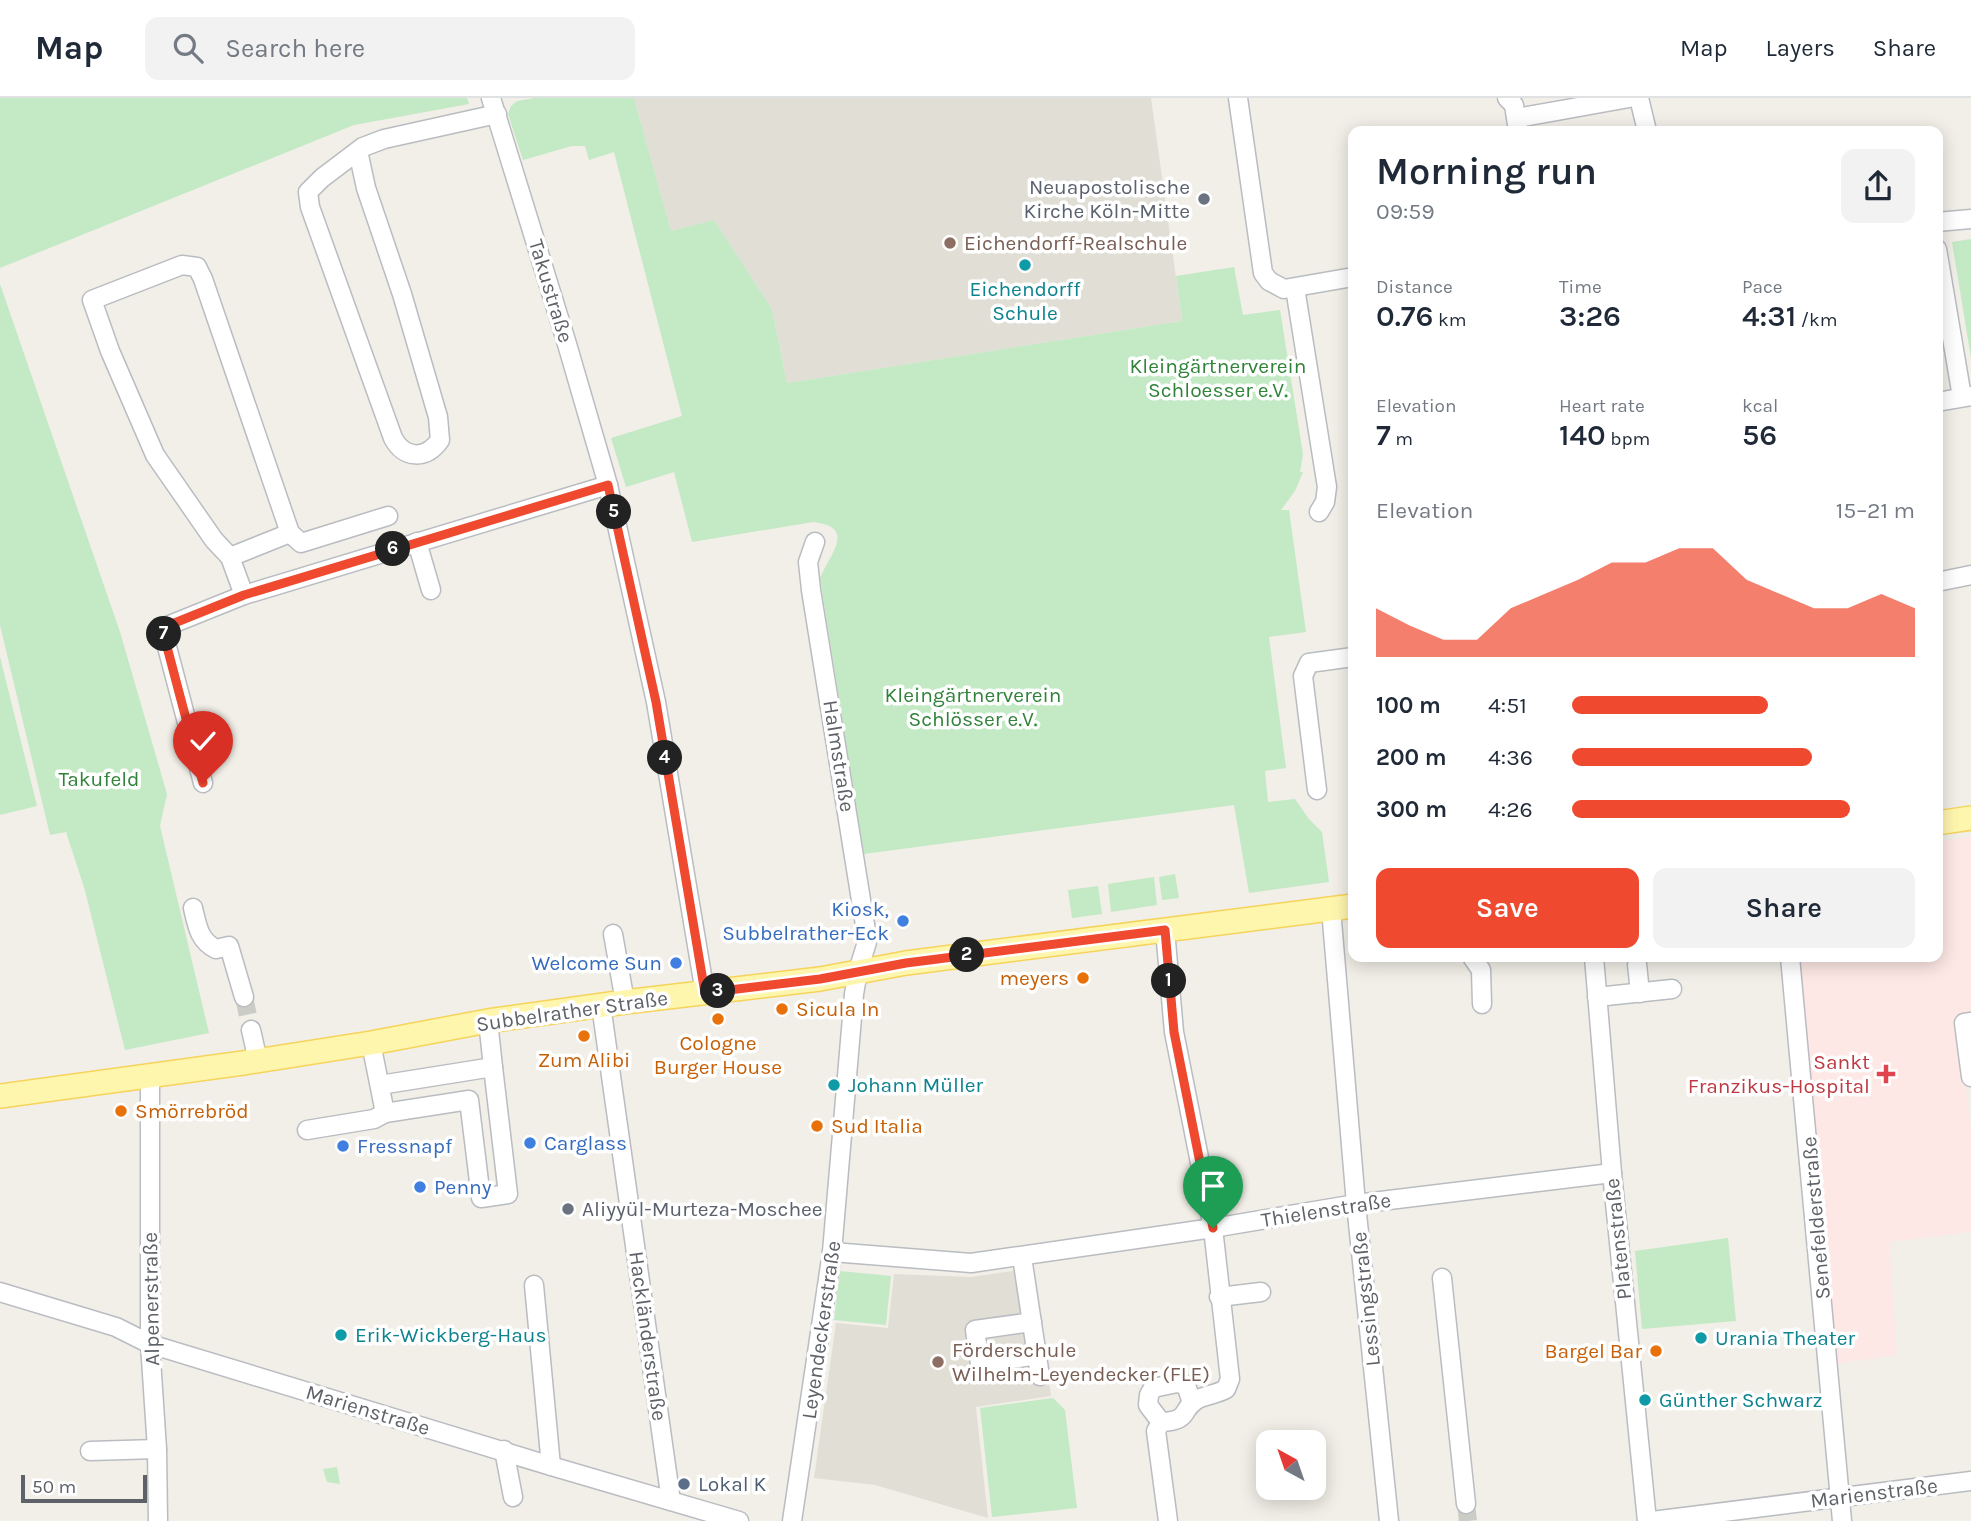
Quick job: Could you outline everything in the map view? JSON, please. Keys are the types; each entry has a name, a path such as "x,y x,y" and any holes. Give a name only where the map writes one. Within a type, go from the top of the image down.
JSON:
{"main road":[{"path":"1943,822 1971,818"},
{"name":"Subbelrather Straße","path":"0,1096 258,1061 488,1021 601,1005 820,979 858,971 1342,907"}],"street":[{"path":"1238,98 1263,273 1269,281 1284,289 1348,278"},
{"path":"1507,98 1514,105 1518,125 1629,98"},
{"path":"1640,98 1646,126"},
{"path":"358,151 366,188 402,294 438,417 440,440 424,453 408,454 393,438 308,196 311,188 358,151 384,139 494,106"},
{"name":"Takustraße","path":"494,106 608,485 656,702 705,993"},
{"path":"1943,221 1971,219"},
{"path":"244,595 230,557 214,540 155,455 110,351 92,300 182,265 197,267 290,533 301,543 388,516"},
{"path":"1943,279 1966,396 1943,400"},
{"path":"1294,288 1326,487 1325,502 1319,512"},
{"path":"203,783 162,628 244,595 608,485"},
{"path":"230,557 290,533"},
{"path":"417,542 431,590"},
{"name":"Halmstraße","path":"815,542 808,562 811,590 866,930 867,942 858,971"},
{"path":"1943,581 1971,575"},
{"path":"1317,790 1304,669 1309,663 1348,658"},
{"name":"Lessingstraße","path":"1342,907 1356,1204 1389,1521"},
{"path":"193,908 200,934 206,943 216,949 229,946 244,997"},
{"path":"1161,1422 1172,1422 1184,1417 1192,1403 1226,1389 1230,1379 1213,1228 1174,1032 1165,930"},
{"path":"613,934 625,1002"},
{"path":"1475,962 1481,970 1482,1004"},
{"name":"Platenstraße","path":"1594,962 1612,1173 1649,1521"},
{"name":"Senefelderstraße","path":"1790,962 1842,1521"},
{"path":"1632,965 1636,993"},
{"name":"Leyendeckerstraße","path":"792,1521 832,1252 858,971"},
{"path":"1597,997 1672,989"},
{"name":"Hackländerstraße","path":"601,1005 671,1501"},
{"path":"307,1130 374,1119 385,1113 470,1100 481,1198 508,1194 488,1021"},
{"path":"1971,1022 1964,1023 1971,1075"},
{"path":"251,1030 258,1061"},
{"path":"371,1043 385,1113"},
{"path":"380,1085 493,1067"},
{"name":"Alpenerstraße","path":"150,1076 150,1344 157,1448 158,1521"},
{"name":"Thielenstraße","path":"832,1252 971,1263 1356,1204 1612,1173"},
{"path":"1023,1257 1040,1376"},
{"path":"1442,1278 1466,1504"},
{"path":"534,1285 551,1466"},
{"name":"Marienstraße","path":"0,1292 116,1327 150,1344 739,1521"},
{"path":"1219,1297 1261,1292"},
{"path":"1032,1322 975,1330 980,1364 1037,1355"},
{"path":"1161,1422 1148,1405 1153,1388 1164,1384 1186,1385 1192,1403"},
{"path":"1161,1422 1156,1431 1168,1521"},
{"path":"90,1451 157,1448"},
{"path":"504,1450 513,1497"},
{"name":"Marienstraße","path":"1649,1521 1971,1481"}],"shaded area":[{"name":"Eichendorff-Realschule","path":"634,98 1151,98 1182,321 787,383 772,309 714,220 671,231"},
{"name":"Sankt Franzikus-Hospital","path":"1971,837 1971,1016 1958,1019 1971,1130 1971,1232 1889,1242 1897,1355 1836,1364 1796,962 1943,962 1943,840"},
{"name":"Förderschule Wilhelm-Leyendecker (FLE)","path":"1033,1268 1051,1396 976,1407 988,1518 875,1485 814,1478 836,1323 888,1328 894,1274 971,1277"}],"green space":[{"path":"0,98 467,98 469,104 354,125 0,268"},
{"path":"535,98 634,98 671,231 714,220 772,309 787,383 1182,321 1176,276 1234,267 1243,315 1280,310 1303,454 1300,472 1303,472 1295,491 1281,510 1289,510 1306,632 1269,637 1286,768 1265,771 1268,802 1295,799 1322,832 1329,882 1249,893 1234,805 864,854 820,578 834,551 837,536 827,525 813,522 692,542 674,472 626,487 611,438 682,416 614,152 589,160 585,146 572,146 523,160 508,114 517,101"},
{"path":"1971,239 1971,358 1952,242"},
{"name":"Takufeld","path":"0,284 120,632 167,794 160,826 209,1033 125,1050 84,887 66,832 50,835 0,625"},
{"path":"0,657 37,806 0,815"},
{"path":"1175,874 1179,898 1162,900 1159,877"},
{"path":"1154,877 1157,905 1111,912 1108,884"},
{"path":"1098,886 1102,914 1072,918 1068,890"},
{"path":"1728,1238 1736,1321 1642,1329 1635,1251"},
{"path":"840,1271 891,1276 886,1325 834,1320"},
{"path":"1771,1394 1773,1408 1758,1410 1756,1396"},
{"path":"1053,1398 1065,1410 1077,1508 992,1517 980,1408"},
{"path":"337,1467 340,1484 327,1482 323,1469"}],"tunnel":[{"path":"244,997 251,1030"},
{"path":"1466,1504 1468,1521"}],"place":[{"name":"Neuapostolische Kirche Köln-Mitte","path":"1204,199"},
{"name":"Eichendorff-Realschule","path":"950,243"},
{"name":"Eichendorff Schule","path":"1025,265"},
{"name":"Kiosk, Subbelrather-Eck","path":"903,921"},
{"name":"Welcome Sun","path":"676,963"},
{"name":"meyers","path":"1083,978"},
{"name":"Sicula In","path":"782,1009"},
{"name":"Cologne Burger House","path":"718,1019"},
{"name":"Zum Alibi","path":"584,1036"},
{"name":"Sankt Franzikus-Hospital","path":"1886,1074"},
{"name":"Johann Müller","path":"834,1085"},
{"name":"Smörrebröd","path":"121,1111"},
{"name":"Sud Italia","path":"817,1126"},
{"name":"Carglass","path":"530,1143"},
{"name":"Fressnapf","path":"343,1146"},
{"name":"Penny","path":"420,1187"},
{"name":"Aliyyül-Murteza-Moschee","path":"568,1209"},
{"name":"Erik-Wickberg-Haus","path":"341,1335"},
{"name":"Urania Theater","path":"1701,1338"},
{"name":"Bargel Bar","path":"1656,1351"},
{"name":"Förderschule Wilhelm-Leyendecker (FLE)","path":"938,1362"},
{"name":"Günther Schwarz","path":"1645,1400"},
{"name":"Lokal K","path":"684,1484"}],"route":[{"path":"203,783 162,628 244,595 608,485 656,702 705,993 820,979 906,963 1165,930 1174,1032 1213,1228"}],"park label":[{"name":"Kleingärtnerverein Schloesser e.V.","path":"1218,378"},
{"name":"Kleingärtnerverein Schlösser e.V.","path":"973,707"}]}
